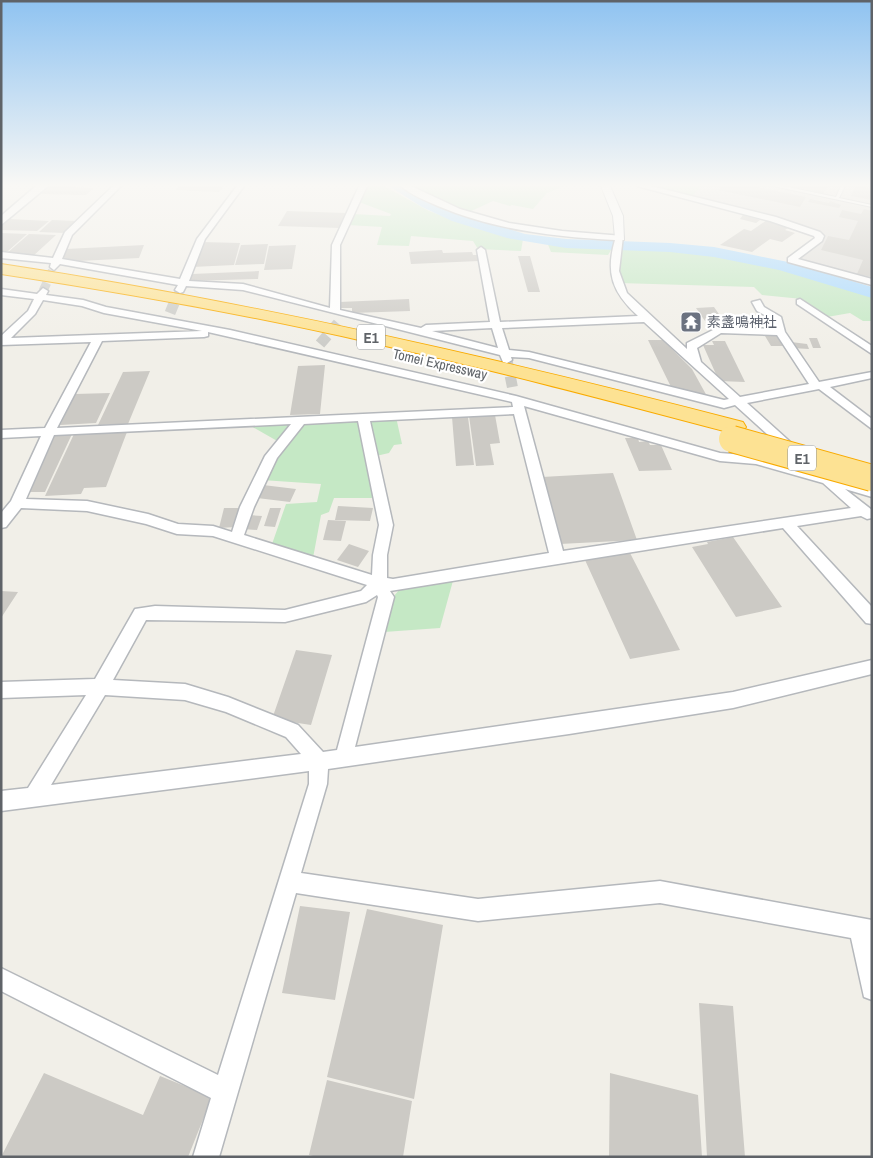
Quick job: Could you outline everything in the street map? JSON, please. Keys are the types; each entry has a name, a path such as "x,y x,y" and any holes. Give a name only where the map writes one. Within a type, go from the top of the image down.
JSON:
{"highway":[{"name":"Tomei Expressway","path":"1,270 127,289 330,328 535,375 734,433 872,478"},
{"name":"Tomei Expressway","path":"1,278 99,293 313,335 872,464"}],"street":[{"path":"55,264 65,240"},
{"path":"181,287 201,240"},
{"path":"338,240 336,245 340,316"},
{"path":"598,240 618,243 614,256 615,278 618,289 627,302 697,367 868,515"},
{"path":"818,240 791,260 872,282"},
{"path":"481,250 496,325 506,357"},
{"path":"1,255 181,287 243,287 340,316 412,328 506,357 529,355 724,404 872,375"},
{"path":"1,292 41,294 104,310 169,317 230,333 316,348 516,400 720,457 756,460 872,492"},
{"path":"1,342 32,312 41,294"},
{"path":"757,302 760,309 777,316 781,322 780,332 819,386 872,425"},
{"path":"800,302 872,351"},
{"path":"163,336 169,317"},
{"path":"412,328 644,319"},
{"path":"697,367 691,345 695,345 718,330 780,332"},
{"path":"1,342 230,333"},
{"path":"1,523 17,503 49,432 98,338"},
{"path":"1,434 363,417 516,400"},
{"path":"516,400 556,556"},
{"path":"344,756 386,598 379,583 380,555 386,525 363,417"},
{"path":"236,539 247,507 271,456 301,420"},
{"path":"17,503 87,506 148,519 177,529 213,531 394,586 556,556 786,523 868,515"},
{"path":"786,523 872,618"},
{"path":"33,797 100,687 141,614 155,612 285,616 366,596 379,583"},
{"path":"1,801 319,761 568,726 733,700 872,667"},
{"path":"1,690 100,687 185,692 228,705 292,731 319,761 318,784 206,1157"},
{"path":"289,882 478,910 660,892 866,930 872,989"},
{"path":"1,979 226,1092"}],"shaded area":[{"path":"872,240 872,280 797,258 821,241"}],"green space":[{"path":"378,240 410,240 409,246 377,245"},
{"path":"461,240 523,240 521,251 478,249 473,241"},
{"path":"547,242 613,247 608,255 551,252"},
{"path":"621,247 718,256 810,277 872,297 872,321 863,321 850,313 827,317 802,299 762,295 754,287 619,283 617,278"},
{"path":"396,417 402,444 394,445 389,453 376,456 367,419"},
{"path":"360,419 377,498 334,498 329,512 321,515 313,558 271,547 286,504 317,502 321,484 262,480 301,422"},
{"path":"297,423 279,442 249,425"},
{"path":"454,577 440,628 384,632 394,596 399,590"}],"building":[{"path":"1,240 20,240 8,251 1,251"},
{"path":"22,240 51,240 32,257 6,254"},
{"path":"727,240 769,240 752,252 720,245"},
{"path":"826,240 872,240 872,277 857,274 863,260 821,250"},
{"path":"201,242 240,243 234,265 192,267"},
{"path":"268,244 264,264 235,265 241,245"},
{"path":"144,245 139,258 58,262 66,249"},
{"path":"296,245 292,269 264,270 269,246"},
{"path":"442,250 443,253 472,252 473,255 477,255 479,261 411,264 409,252"},
{"path":"518,256 530,256 540,292 528,292"},
{"path":"259,271 258,279 189,281 192,274"},
{"path":"409,299 410,311 352,313 352,308 339,308 339,302"},
{"path":"714,307 723,320 705,321 696,308"},
{"path":"765,336 777,336 783,346 771,346"},
{"path":"809,338 817,338 821,348 813,348"},
{"path":"648,340 663,340 692,369 708,398 672,389"},
{"path":"712,341 725,341 745,382 719,381 703,345 714,345"},
{"path":"791,342 807,344 809,349 792,348"},
{"path":"325,365 320,414 290,415 298,366"},
{"path":"150,371 128,424 98,425 123,372"},
{"path":"110,393 96,423 60,425 75,394"},
{"path":"495,415 500,443 490,444 494,465 476,466 469,416"},
{"path":"452,417 468,417 474,465 456,466"},
{"path":"127,432 106,487 84,488 81,494 45,496 74,434"},
{"path":"72,434 45,492 25,492 54,435"},
{"path":"625,438 638,438 639,442 648,441 650,445 661,445 672,470 639,471"},
{"path":"613,473 637,540 560,544 542,477"},
{"path":"263,485 296,489 290,502 257,498"},
{"path":"338,506 373,508 370,521 335,520"},
{"path":"224,508 241,508 236,527 219,528"},
{"path":"270,508 281,508 275,527 264,526"},
{"path":"248,515 262,516 257,530 243,529"},
{"path":"328,520 346,521 341,541 323,540"},
{"path":"733,537 782,607 736,617 692,547"},
{"path":"349,544 369,551 358,567 337,560"},
{"path":"630,553 680,650 630,659 585,560"},
{"path":"1,591 18,592 1,618"},
{"path":"296,650 332,655 311,725 272,719"},
{"path":"300,906 350,912 335,1000 282,993"},
{"path":"367,909 443,925 414,1099 327,1077"},
{"path":"699,1003 733,1006 745,1157 707,1157"},
{"path":"44,1073 143,1115 160,1076 212,1097 188,1157 1,1157"},
{"path":"610,1073 698,1095 702,1157 609,1157"},
{"path":"327,1080 412,1101 403,1157 317,1157 309,1155"}],"waterway":[{"path":"539,240 566,244 670,247 714,252 783,266 828,278 872,293"}],"tunnel":[{"path":"43,291 54,267"},
{"path":"177,298 179,292"},
{"path":"170,313 177,296"},
{"path":"320,344 340,321"},
{"path":"507,360 513,390"}],"place":[{"name":"素盞鳴神社","path":"691,322"}]}
